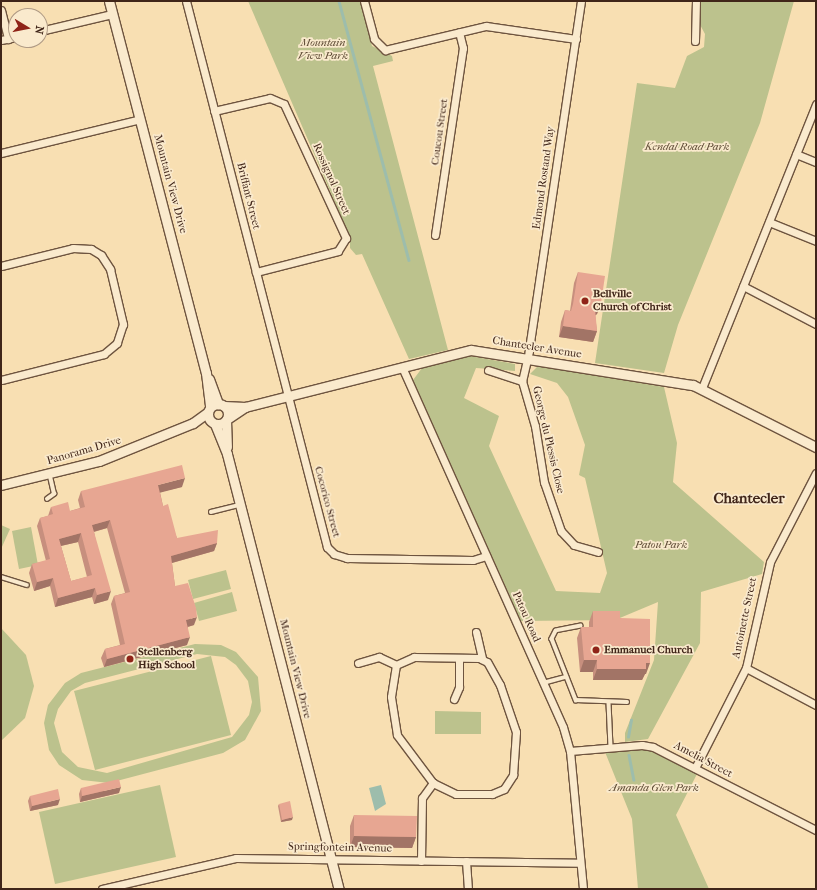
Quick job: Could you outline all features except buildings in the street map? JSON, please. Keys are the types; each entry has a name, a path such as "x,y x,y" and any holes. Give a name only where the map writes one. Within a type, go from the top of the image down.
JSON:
{"street":[{"name":"Mountain View Drive","path":"109,1 215,407 214,423 227,454 339,889"},
{"name":"Briffant Street","path":"186,1 288,396"},
{"path":"364,1 376,42 385,50 395,50 459,32 489,26 576,39"},
{"name":"Edmond Rostand Way","path":"527,358 581,1"},
{"path":"695,41 696,1"},
{"path":"1,10 4,39"},
{"path":"48,29 112,14"},
{"name":"Coucou Street","path":"435,235 463,48 459,32"},
{"name":"Rossignol Street","path":"214,110 270,98 284,104 346,238 338,252 256,272"},
{"path":"702,388 816,104"},
{"path":"1,153 140,119"},
{"path":"796,154 816,162"},
{"path":"769,222 816,241"},
{"path":"1,266 73,248 91,249 101,255 110,269 123,324 117,343 104,354 1,380"},
{"path":"743,286 816,324"},
{"name":"Chantecler Avenue","path":"215,407 245,407 467,350 527,358 702,388 816,446"},
{"name":"George du Plessis Close","path":"527,358 522,381 535,426 544,482 561,531 574,544 598,552"},
{"name":"Patou Road","path":"402,367 543,683 570,751 583,889"},
{"name":"George du Plessis Close","path":"488,370 522,381"},
{"name":"Cocorico Street","path":"288,396 326,542 334,554 347,558 473,560 486,556"},
{"name":"Mountain View Drive","path":"215,407 226,419 227,454"},
{"name":"Panorama Drive","path":"1,485 99,461 193,423 215,407"},
{"name":"Chantecler Avenue","path":"214,423 226,419 245,407"},
{"name":"Panorama Drive","path":"193,423 214,423"},
{"name":"Antoinette Street","path":"695,768 746,668 770,562 816,473"},
{"path":"396,666 391,697 397,735 433,783 452,794 487,795 501,792 511,780 516,752 514,719 489,665 482,659 476,632"},
{"path":"358,663 380,657 396,666"},
{"path":"396,666 414,657 482,659"},
{"path":"454,699 459,687 459,658"},
{"path":"746,668 816,705"},
{"name":"Amelia Street","path":"570,751 646,745 695,768 816,830"},
{"path":"421,861 422,798 433,783"},
{"name":"Springfontein Avenue","path":"102,889 229,859 580,863"},
{"path":"466,861 468,889"}],"lane":[{"path":"47,499 54,494 49,473"},
{"path":"211,512 240,504"},
{"path":"1,577 27,585"},
{"path":"582,626 553,634 566,677 576,700 609,703 627,702"},
{"path":"543,683 566,677"},
{"path":"609,703 611,747"}],"green space":[{"name":"Mountain View Park","path":"248,1 360,1 372,46 392,56 393,61 373,66 448,350 409,359 362,254 356,255 350,248 350,237"},
{"name":"Kendal Road Park","path":"701,1 794,1 760,123 678,325 664,373 595,363 637,83 675,88 687,56 704,47 705,34 698,21"},
{"name":"Patou Park","path":"470,356 515,364 515,371 476,368 464,398 499,416 489,446 556,591 600,593 607,573 585,478 579,475 585,445 568,397 557,383 530,374 538,366 664,387 677,443 673,482 764,562 762,574 701,592 700,643 648,739 625,742 625,733 654,660 658,602 615,620 521,621 413,380 422,368"},
{"path":"1,525 10,529 1,549"},
{"path":"31,527 38,565 19,569 12,531"},
{"path":"226,570 231,589 193,599 188,580"},
{"path":"232,592 237,611 199,621 194,603"},
{"path":"1,628 26,655 34,686 25,718 1,741"},
{"path":"195,644 221,645 236,652 258,677 261,711 245,740 223,753 109,783 82,780 59,765 49,750 44,723 48,705 65,683 81,673","holes":["197,654 225,657 236,665 248,681 252,702 249,715 232,737 107,773 78,767 62,752 54,723 58,709 71,691 85,683"]},
{"path":"211,656 231,735 95,770 74,691"},
{"path":"435,711 481,712 481,734 435,734"},
{"name":"Amanda Glen Park","path":"647,749 697,774 676,815 709,889 638,889 632,819 605,752"},
{"path":"160,785 176,857 55,884 39,812"}],"shaded area":[{"path":"381,785 386,804 375,811 369,788"}],"waterway":[{"path":"339,1 409,260"},
{"path":"628,737 631,720"},
{"path":"629,755 634,780"}],"place":[{"name":"Bellville Church of Christ","path":"585,301"},
{"name":"Emmanuel Church","path":"596,650"},
{"name":"Stellenberg High School","path":"130,659"}],"district":[{"name":"Chantecler","path":"749,499"}]}
